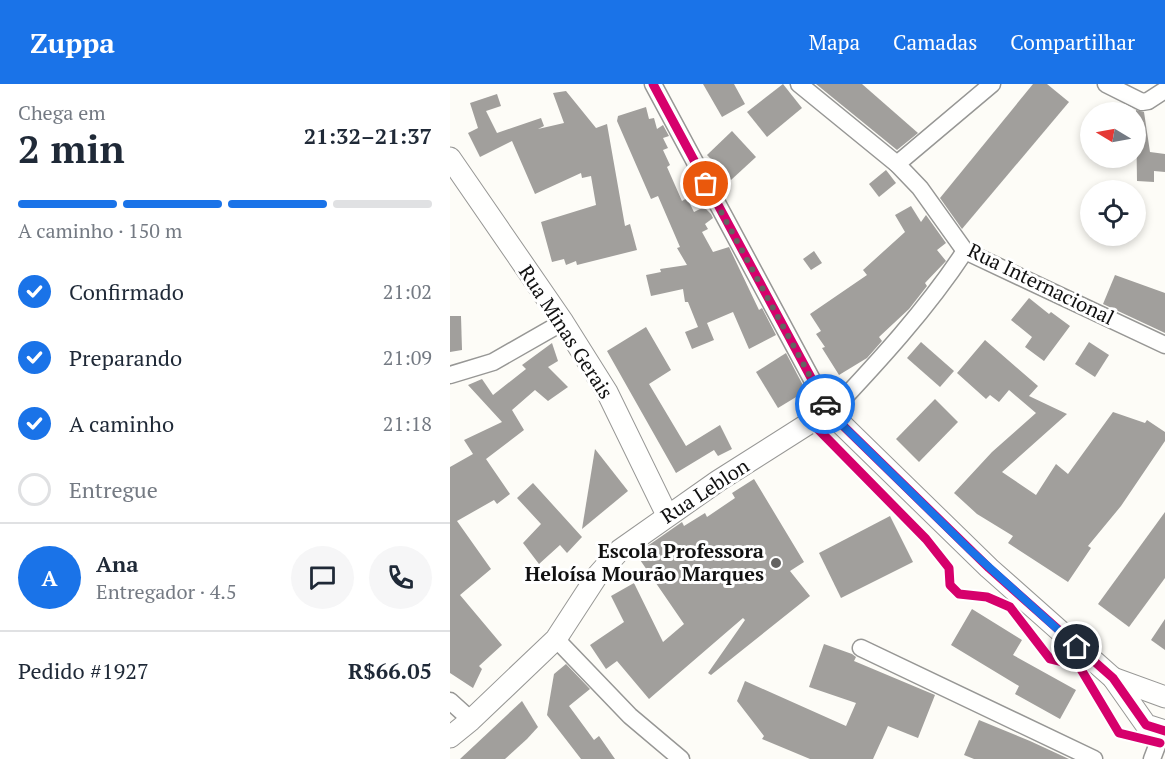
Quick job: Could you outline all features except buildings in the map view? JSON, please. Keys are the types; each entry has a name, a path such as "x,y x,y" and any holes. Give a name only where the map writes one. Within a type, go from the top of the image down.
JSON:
{"street":[{"path":"653,84 830,413 975,556 1113,678 1146,725 1164,730 1152,759"},
{"name":"Rua Internacional","path":"799,84 897,164 920,188 965,251 1165,345"},
{"path":"897,164 992,84"},
{"path":"1106,84 1142,102 1148,101 1165,90"},
{"name":"Rua Minas Gerais","path":"450,158 563,322 607,392 667,515"},
{"name":"Rua Leblon","path":"450,737 556,639 597,576 620,550 667,515 811,422 830,413 889,350 932,298 965,251"},
{"path":"450,375 493,362 563,322"},
{"path":"556,639 630,716 661,753 681,759"},
{"path":"861,648 1094,759"},
{"path":"1113,678 1158,695 1139,716"},
{"path":"450,701 471,720"}],"cycle path":[{"path":"653,84 830,413 989,568 1113,678 1146,725 1165,731"},
{"path":"811,422 926,539 949,568 950,585 959,594 987,597 1010,607 1050,659 1079,666 1119,733 1160,743"}],"way so far":[{"path":"706,184 825,404"}],"place":[{"name":"Escola Professora Heloísa Mourão Marques","path":"776,563"}],"route":[{"path":"825,404 830,413 969,549 1077,647"}]}
